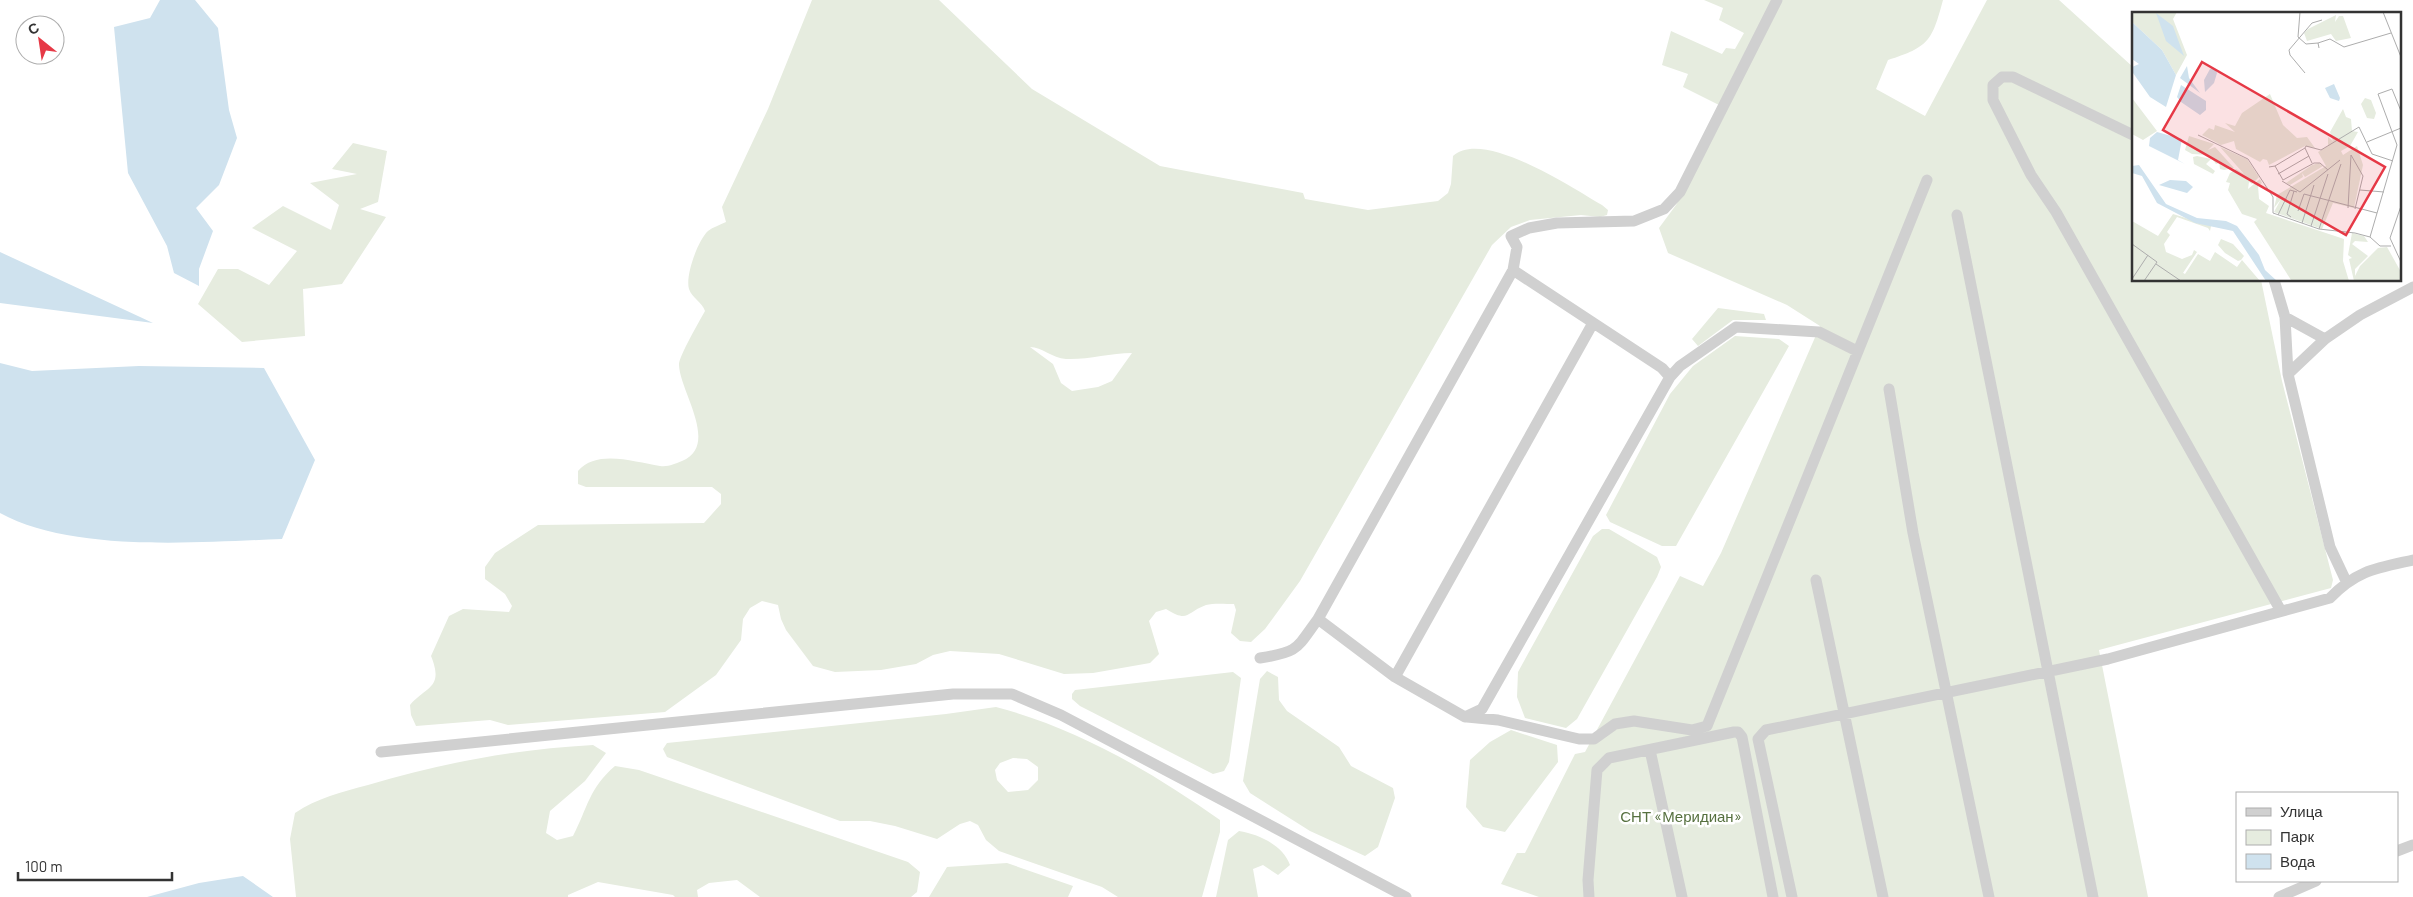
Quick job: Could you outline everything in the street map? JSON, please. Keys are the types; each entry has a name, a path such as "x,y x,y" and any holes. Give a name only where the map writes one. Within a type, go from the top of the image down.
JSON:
{"street":[{"path":"1260,658 1283,654 1297,648 1318,619 1513,270 1517,247 1511,236 1529,228 1557,223 1634,221 1664,209 1680,192 1777,0"},
{"path":"2132,135 2013,77 2002,76 1993,85 1993,100 2030,175 2056,212 2281,611"},
{"path":"1318,619 1395,677 1465,717 1498,720 1579,739 1594,739 1615,724 1634,722 1692,730 1707,726 1927,180"},
{"path":"1957,215 2093,897"},
{"path":"1513,270 1662,368 1670,377"},
{"path":"2274,281 2286,317 2288,374 2330,547 2346,581"},
{"path":"2288,374 2325,338 2360,315 2413,287"},
{"path":"2286,317 2325,338"},
{"path":"1395,677 1593,323"},
{"path":"1465,717 1482,709 1670,377 1680,366 1736,327 1819,332 1857,351"},
{"path":"1889,389 1913,532 1948,692 1988,897"},
{"path":"1792,897 1758,739 1766,730 2108,659 2330,598 2346,581 2376,568 2413,560"},
{"path":"1816,580 1882,897"},
{"path":"381,752 953,694 1012,694 1061,715 1406,897"},
{"path":"1588,897 1597,770 1609,758 1734,732 1740,734 1773,897"},
{"path":"1650,750 1682,897"},
{"path":"2398,851 2413,845"},
{"path":"2279,897 2314,882"}],"green space":[{"path":"812,0 939,0 1032,89 1160,166 1303,193 1305,199 1368,210 1438,201 1448,193 1451,184 1453,156 1467,149 1485,149 1528,164 1570,186 1608,210 1607,215 1600,217 1581,215 1530,220 1511,227 1492,245 1300,581 1265,629 1251,642 1240,641 1231,633 1236,610 1234,604 1212,604 1183,616 1166,609 1156,612 1149,621 1159,654 1150,663 1093,673 1064,674 999,654 950,651 933,655 916,664 881,670 835,672 813,666 786,630 778,605 762,601 750,608 743,619 741,640 716,675 665,712 508,725 490,720 416,726 411,715 410,705 428,690 435,681 435,667 431,656 449,616 463,609 509,612 512,606 505,594 485,579 485,567 495,553 538,525 704,523 721,504 721,494 712,487 586,487 578,484 578,471 586,464 595,460 605,459 628,460 666,466 682,461 693,453 698,443 698,431 679,365 685,347 705,311 689,289 689,276 700,242 704,236 708,231 726,222 722,207 768,109","holes":["1030,347 1056,357 1066,359 1132,353 1112,381 1098,387 1072,391 1061,383 1053,364"]},
{"name":"СНТ «Меридиан»","path":"1704,0 1943,0 1932,34 1921,46 1888,60 1876,89 1925,116 1987,0 2059,0 2132,66 2132,281 2261,281 2282,381 2333,580 2331,588 2099,650 2148,897 1539,897 1501,884 1517,853 1525,853 1575,754 1585,752 1680,576 1703,586 1721,553 1820,326 1787,305 1668,253 1659,228 1676,205 1727,109 1683,87 1688,74 1662,65 1671,31 1722,54 1726,48 1735,49 1744,33 1719,20 1723,8"},
{"path":"353,143 387,151 378,202 360,209 386,217 342,284 303,289 305,336 242,342 198,304 218,269 238,269 269,285 297,251 252,228 283,206 331,230 339,205 310,183 357,174 332,169"},
{"path":"1718,308 1764,314 1766,320 1733,320 1698,346 1692,339"},
{"path":"1735,336 1779,339 1789,346 1676,546 1662,546 1610,522 1606,515 1670,394 1693,366"},
{"path":"1602,529 1609,529 1657,557 1661,567 1657,577 1577,719 1566,728 1525,718 1517,697 1518,672 1593,536"},
{"path":"1267,671 1278,677 1279,700 1287,711 1339,747 1351,766 1393,788 1395,798 1378,847 1365,856 1310,831 1250,793 1243,781 1260,679"},
{"path":"1233,672 1241,678 1229,762 1224,771 1213,774 1080,706 1072,699 1072,694 1075,690"},
{"path":"996,707 1056,727 1113,753 1168,785 1220,820 1220,832 1202,897 1118,897 1102,887 999,851 986,840 978,825 970,821 960,824 937,839 895,826 870,821 840,821 667,757 663,749 667,743 946,714","holes":["1013,758 1027,759 1038,767 1038,780 1028,790 1008,792 997,780 995,770 1000,763"]},
{"path":"1511,730 1557,745 1558,762 1505,832 1483,827 1466,807 1470,760 1490,742"},
{"path":"593,745 606,753 585,781 550,811 546,833 557,840 573,836 594,790 606,774 615,766 639,770 908,862 920,872 917,892 911,897 760,897 737,880 709,883 697,890 698,897 675,897 673,895 598,882 568,895 568,897 296,897 290,839 295,813 312,803 396,777 479,758"},
{"path":"1239,831 1262,838 1276,846 1287,858 1290,865 1278,875 1263,865 1253,869 1258,897 1216,897 1228,840"},
{"path":"1007,863 1073,886 1068,897 929,897 947,867"}],"water":[{"path":"160,0 195,0 218,28 229,110 237,138 219,185 196,208 213,231 199,269 199,286 174,273 167,246 128,173 114,27 150,18"},
{"path":"0,252 153,323 0,303"},
{"path":"0,363 32,371 139,366 264,368 315,460 282,539 176,543 99,540 30,526 0,513"},
{"path":"243,876 273,897 147,897 199,883"}]}
